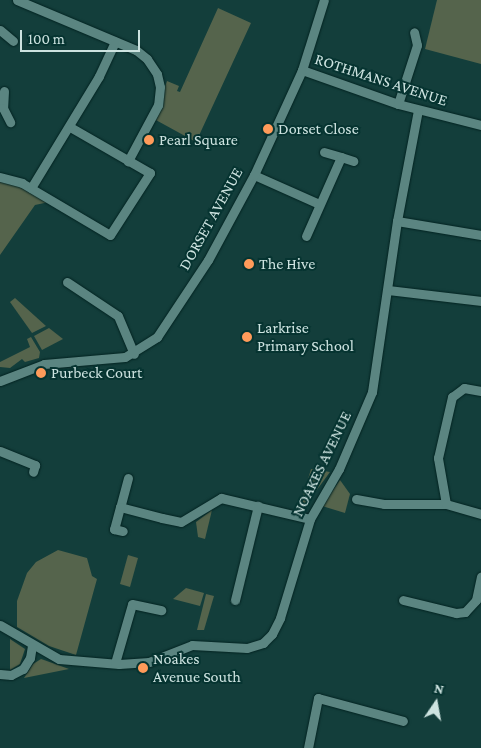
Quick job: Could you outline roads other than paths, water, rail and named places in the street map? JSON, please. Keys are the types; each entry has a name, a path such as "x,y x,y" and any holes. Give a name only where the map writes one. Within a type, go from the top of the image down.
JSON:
{"street":[{"path":"17,0 115,41 147,59 157,74 160,87 158,104 128,161"},
{"name":"DORSET AVENUE","path":"0,381 44,364 134,354 158,337 208,260 254,175 302,70 324,0"},
{"path":"0,30 13,41"},
{"path":"398,104 417,45 414,32"},
{"path":"31,188 70,128 115,41"},
{"name":"ROTHMANS AVENUE","path":"302,70 398,104 481,125"},
{"path":"4,91 1,108 10,122"},
{"name":"NOAKES AVENUE","path":"0,625 32,646 59,659 115,663 149,662 192,645 247,648 263,643 280,618 310,519 339,469 372,392 397,221 418,110"},
{"path":"0,177 31,188 110,235 150,173 70,128"},
{"path":"324,152 353,161"},
{"path":"306,236 341,157"},
{"path":"254,175 319,204"},
{"path":"397,221 481,235"},
{"path":"67,282 118,316 134,354"},
{"path":"388,290 481,301"},
{"path":"446,504 438,458 452,397 464,388 481,391"},
{"path":"0,452 35,465"},
{"path":"123,531 114,529 128,478"},
{"path":"120,507 181,522 222,498 310,519"},
{"path":"356,500 384,504 446,504 481,514"},
{"path":"235,600 258,506"},
{"path":"403,600 456,613 464,612 476,600 481,577"},
{"path":"115,663 132,604 161,610"},
{"path":"0,674 11,675 23,669 30,658 32,646"},
{"path":"308,748 318,698 403,721"}],"place":[{"name":"Dorset Close","path":"268,129"},
{"name":"Pearl Square","path":"149,140"},
{"name":"The Hive","path":"249,264"},
{"name":"Larkrise Primary School","path":"247,337"},
{"name":"Purbeck Court","path":"41,373"},
{"name":"Noakes Avenue South","path":"143,668"}]}
